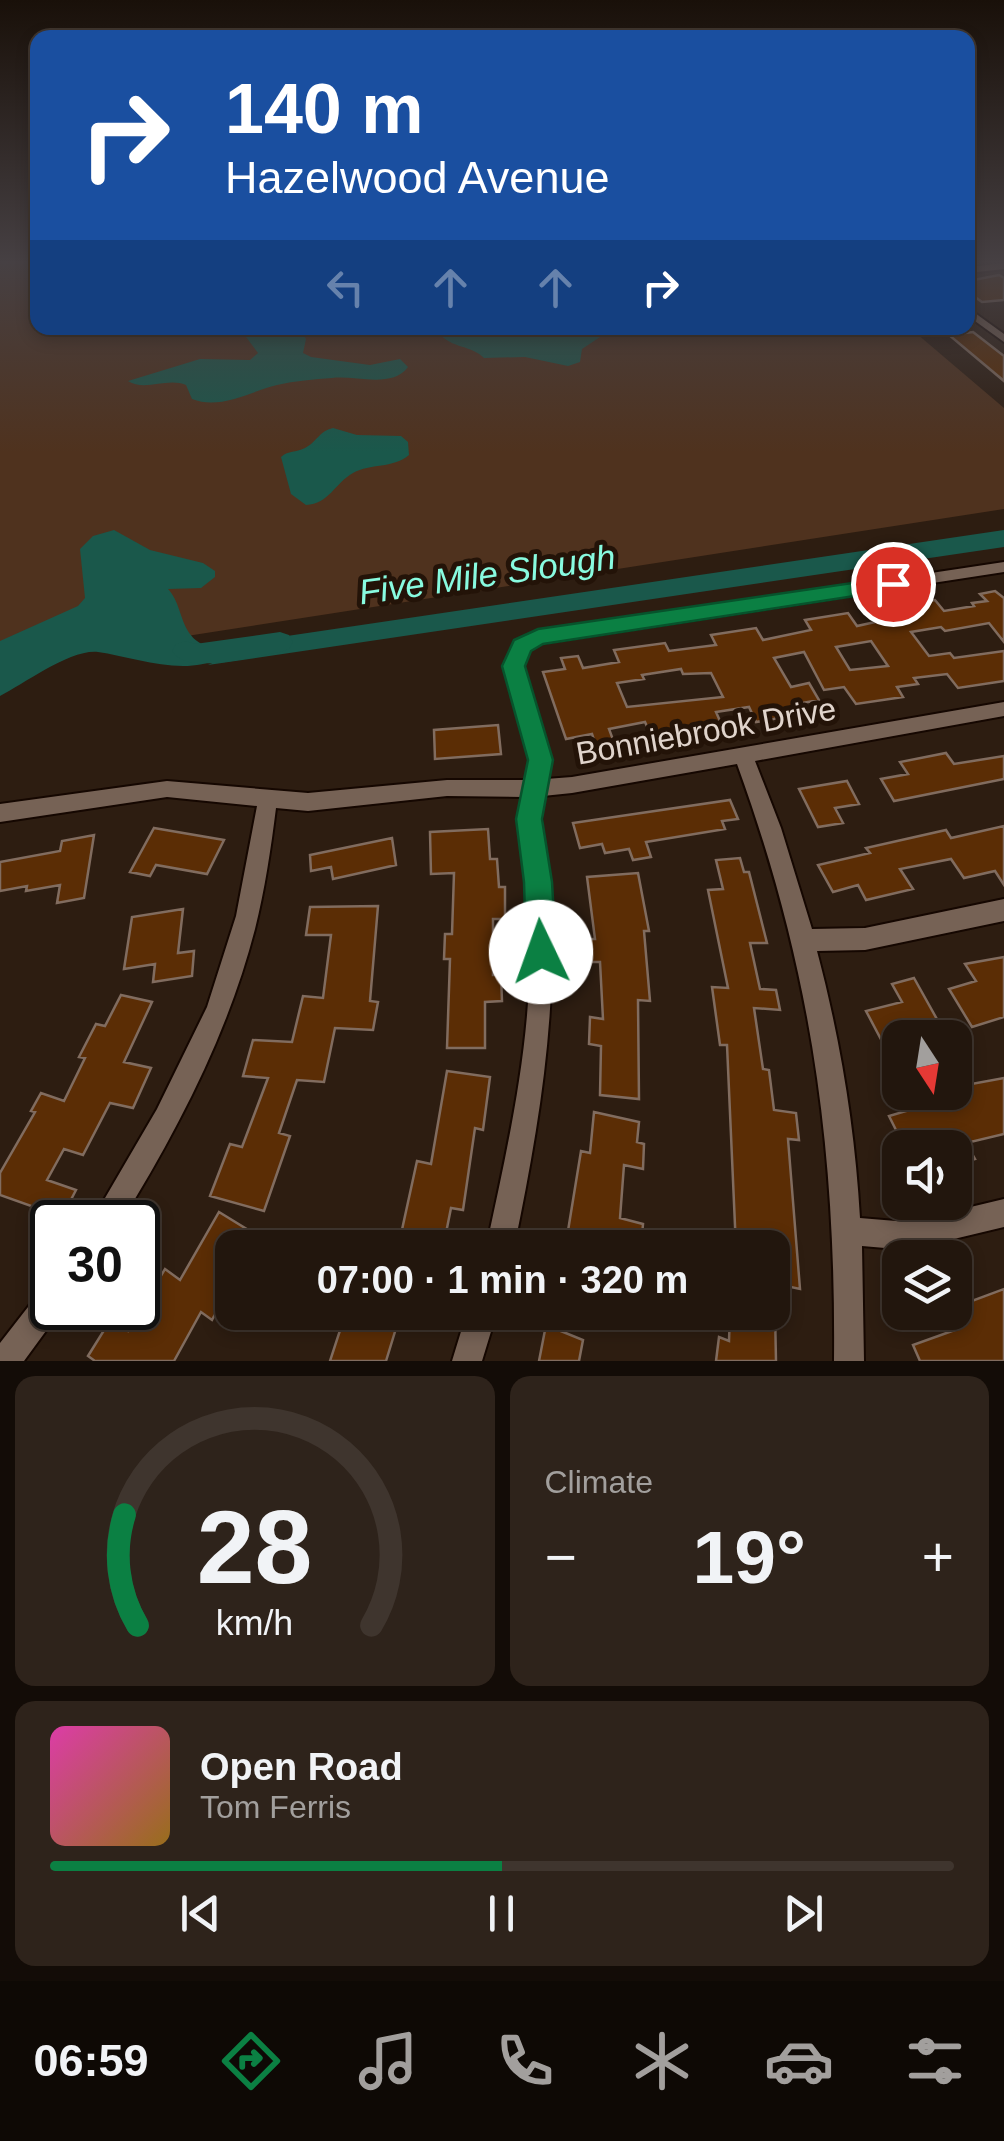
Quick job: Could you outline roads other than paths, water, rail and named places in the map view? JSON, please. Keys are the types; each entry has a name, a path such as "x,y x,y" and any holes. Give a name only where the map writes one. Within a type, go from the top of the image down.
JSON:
{"street":[{"path":"504,1230 523,1139 538,1025 541,952 538,882 529,819 540,760 514,666 522,646 538,637 1004,568"},
{"name":"Bonniebrook Drive","path":"0,813 167,789 340,802 447,788 534,788 1004,710"},
{"path":"743,755 791,884 830,1064 846,1230 849,1361"},
{"path":"118,1200 188,1078 223,996 254,890 268,798"},
{"path":"804,940 864,940 1004,910"},
{"path":"846,1230 908,1236 1004,1213"},
{"path":"5,1361 30,1328"},
{"path":"467,1361 476,1330"}],"water":[{"path":"304,335 303,353 311,357 370,365 400,359 408,367 393,378 298,381 213,402 192,399 186,385 179,383 142,385 128,381 200,359 250,360 258,353 246,337"},
{"path":"441,335 600,337 582,349 580,362 568,366 525,357 484,358"},
{"path":"333,428 357,435 401,436 408,442 409,455 353,473 321,501 306,505 291,494 281,457 305,448"},
{"path":"114,530 150,550 203,563 215,571 215,577 201,588 168,589 188,632 203,645 216,649 219,658 175,666 87,653 61,661 0,696 0,641 78,606 85,598 80,549 93,536"},
{"name":"Five Mile Slough","path":"1004,530 1004,547 208,665 260,640"}],"waterway":[{"name":"Five Mile Slough","path":"185,651 191,655 280,642"}]}
